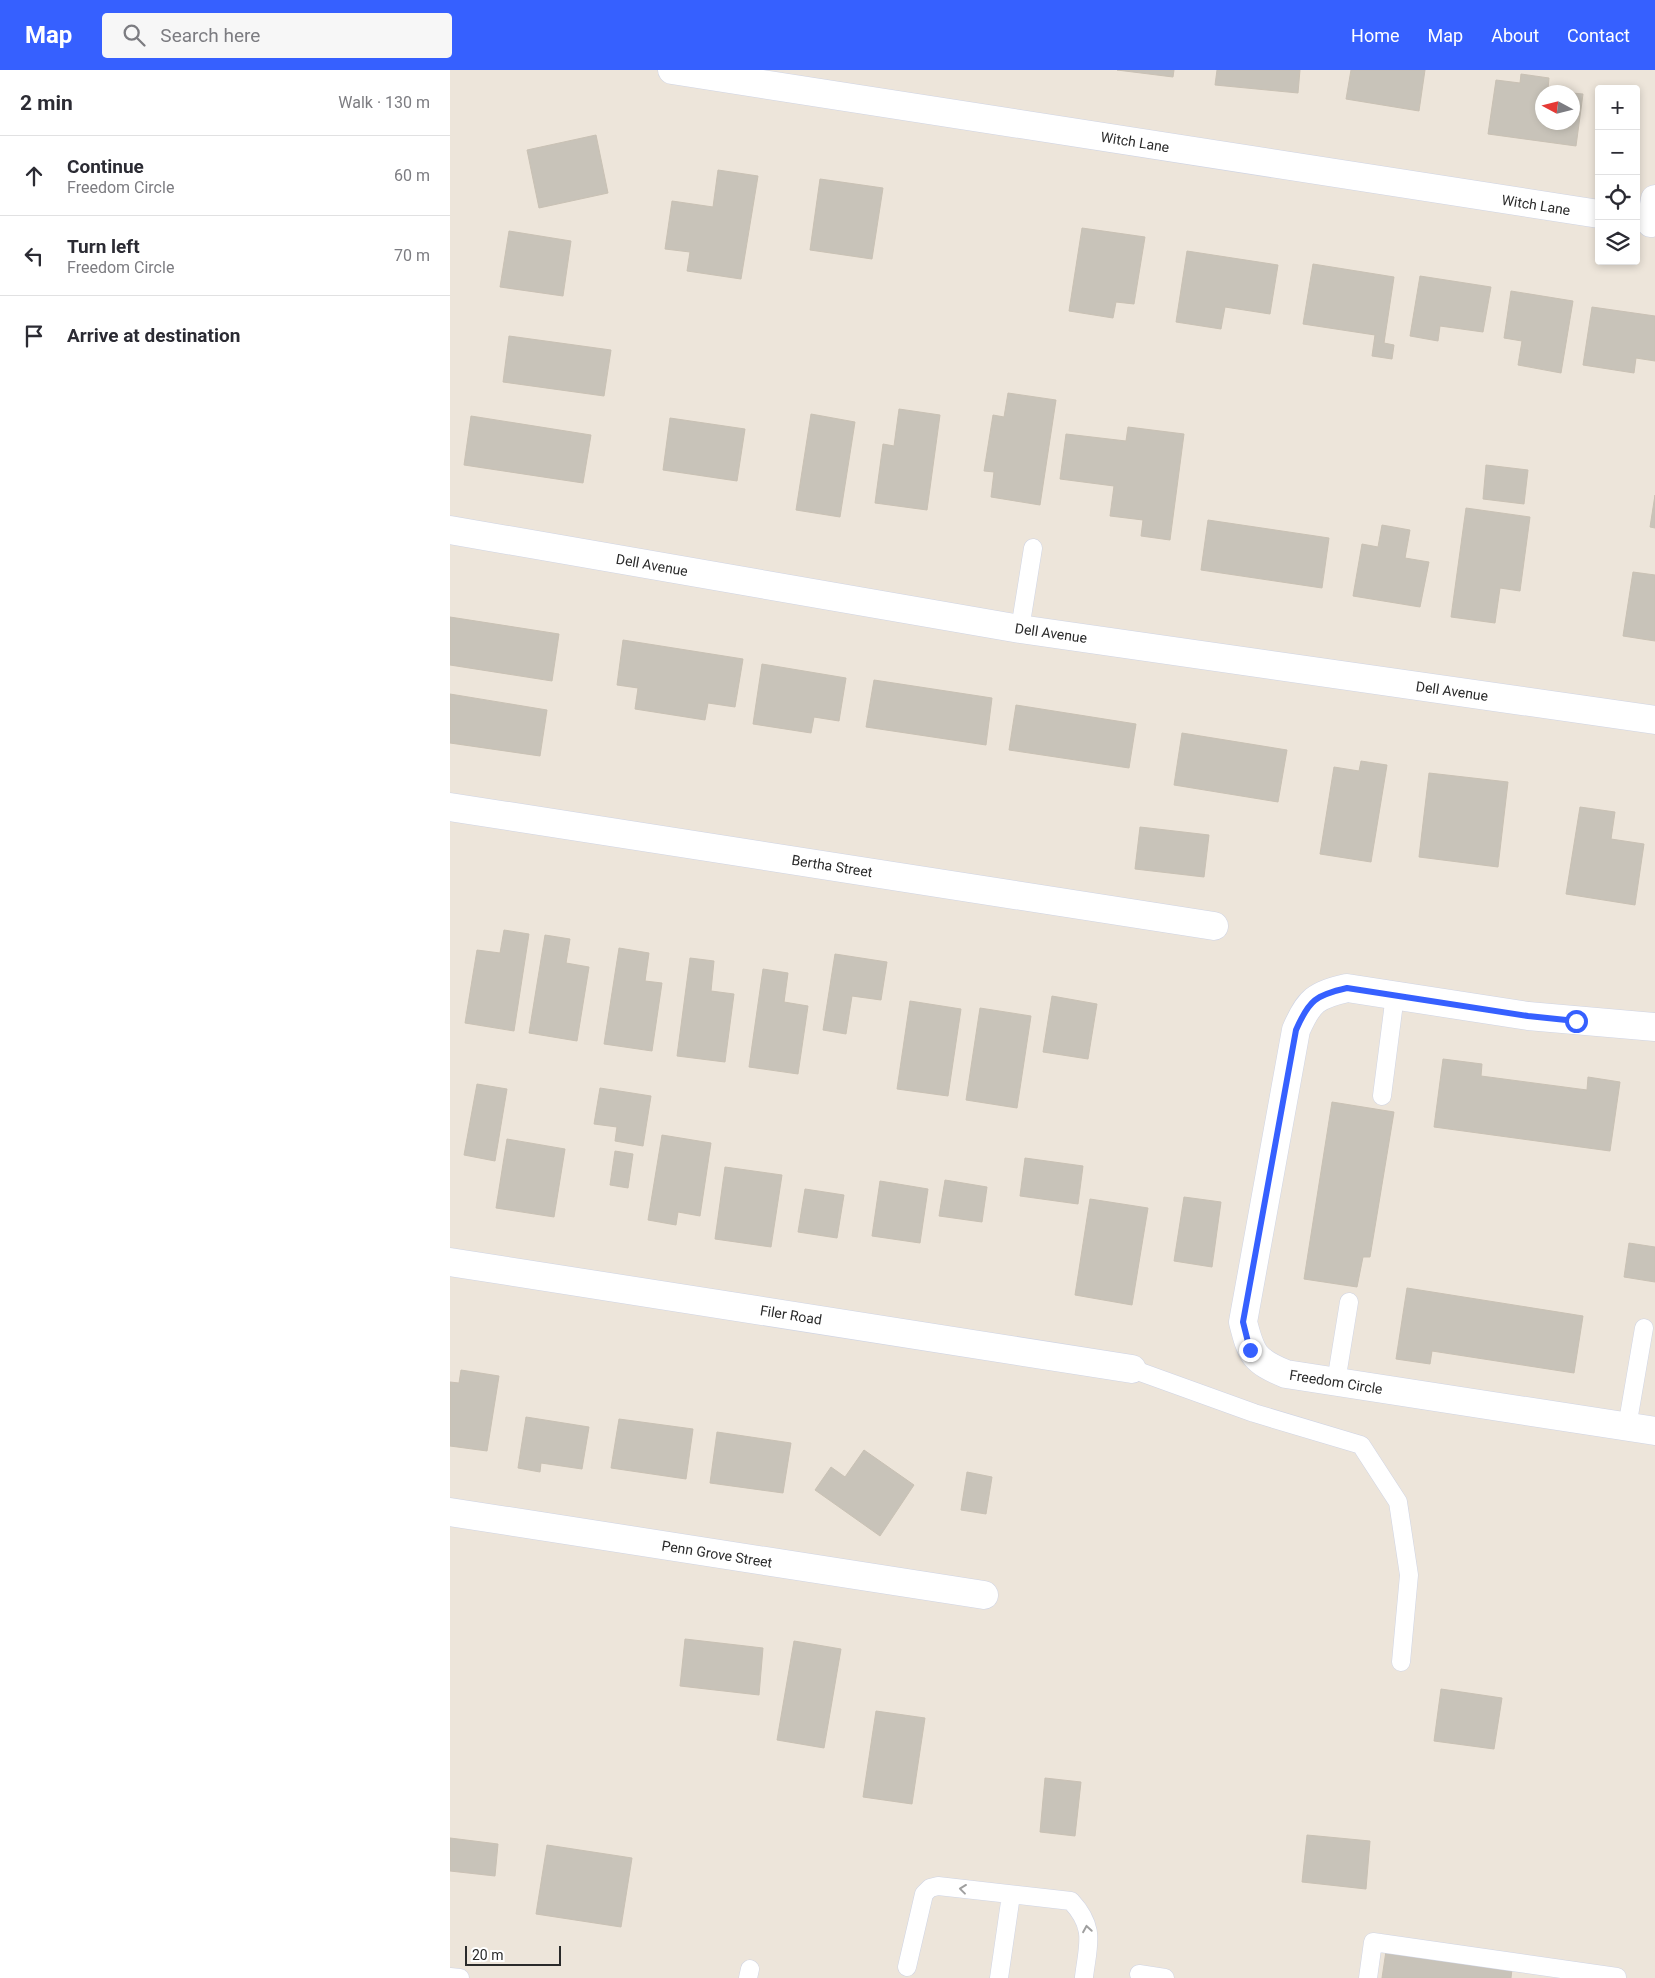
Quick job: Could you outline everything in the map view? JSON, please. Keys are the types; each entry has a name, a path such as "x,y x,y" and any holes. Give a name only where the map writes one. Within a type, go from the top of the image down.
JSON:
{"street":[{"name":"Witch Lane","path":"672,70 1595,213"},
{"name":"Dell Avenue","path":"450,530 1020,629 1655,720"},
{"name":"Bertha Street","path":"450,807 1214,926"},
{"name":"Freedom Circle","path":"1655,1027 1528,1016 1347,988 1324,993 1305,1009 1296,1030 1243,1322 1250,1350 1265,1366 1286,1374 1655,1431"},
{"name":"Filer Road","path":"450,1262 1132,1369"},
{"name":"Penn Grove Street","path":"450,1512 984,1595"}],"lane":[{"path":"1020,629 1033,548"},
{"path":"1382,1096 1395,996"},
{"path":"1336,1382 1349,1302"},
{"path":"1627,1427 1644,1328"},
{"path":"1132,1369 1160,1381 1254,1413 1361,1445 1398,1502 1409,1575 1401,1662"},
{"path":"907,1967 924,1894 930,1888 938,1886 1071,1901 1084,1915 1089,1931 1084,1977"},
{"path":"999,1978 1011,1894"},
{"path":"1368,1978 1373,1942 1616,1977"},
{"path":"1139,1974 1165,1978"},
{"path":"450,1978 460,1978"}],"building":[{"path":"1117,70 1174,70 1173,77"},
{"path":"1217,70 1300,70 1298,93 1215,85"},
{"path":"1351,70 1425,70 1419,111 1346,99"},
{"path":"1521,74 1549,78 1548,85 1535,85 1535,130 1578,130 1576,146 1488,134 1496,80 1520,83"},
{"path":"1580,94 1583,94 1580,116"},
{"path":"596,135 608,193 539,208 527,150"},
{"path":"718,170 758,176 741,279 687,271 690,252 665,249 672,201 713,207"},
{"path":"820,179 883,188 872,259 810,250"},
{"path":"1082,228 1145,237 1134,304 1116,302 1113,318 1069,311"},
{"path":"509,231 571,241 563,296 500,287"},
{"path":"1187,251 1278,265 1270,314 1225,307 1221,329 1176,322"},
{"path":"1313,264 1394,277 1384,343 1394,345 1392,359 1372,356 1375,335 1303,324"},
{"path":"1420,276 1491,287 1483,332 1440,326 1438,341 1410,336"},
{"path":"1511,291 1573,301 1561,373 1518,365 1522,341 1504,338"},
{"path":"1592,307 1655,316 1655,361 1636,358 1634,373 1583,365"},
{"path":"509,336 611,350 604,396 503,382"},
{"path":"1008,393 1056,400 1040,505 991,497 994,472 984,471 993,415 1004,417"},
{"path":"899,409 940,415 927,510 875,503 883,444 894,446"},
{"path":"811,414 855,422 840,517 796,510"},
{"path":"471,416 591,435 583,483 464,465"},
{"path":"670,418 745,429 737,481 663,470"},
{"path":"1128,427 1184,434 1170,540 1141,536 1143,520 1110,516 1114,486 1060,479 1066,434 1126,441"},
{"path":"1486,465 1528,470 1524,504 1483,499"},
{"path":"1655,495 1655,528 1650,527"},
{"path":"1466,508 1530,517 1520,591 1500,588 1495,623 1451,617"},
{"path":"1208,520 1329,538 1322,588 1201,570"},
{"path":"1382,525 1410,530 1405,558 1429,562 1420,607 1353,596 1362,544 1378,547"},
{"path":"1633,572 1655,575 1655,641 1623,636"},
{"path":"450,617 559,634 552,681 450,665"},
{"path":"623,640 743,659 735,707 708,703 705,720 635,709 638,688 617,685"},
{"path":"762,664 846,678 839,721 814,717 811,733 753,724"},
{"path":"874,680 992,698 986,745 866,727"},
{"path":"450,694 547,710 540,756 450,743"},
{"path":"1016,705 1136,724 1129,768 1009,750"},
{"path":"1182,733 1287,750 1278,802 1174,785"},
{"path":"1361,761 1387,765 1371,862 1320,854 1334,767 1359,771"},
{"path":"1429,773 1508,782 1498,867 1419,857"},
{"path":"1580,807 1615,812 1611,839 1644,844 1635,905 1566,894"},
{"path":"1140,827 1209,835 1204,877 1135,869"},
{"path":"504,930 529,934 514,1031 465,1023 477,950 500,953"},
{"path":"545,935 570,939 566,963 589,967 577,1041 529,1033"},
{"path":"619,948 649,953 645,981 662,983 652,1051 604,1044"},
{"path":"835,954 887,962 881,1000 852,996 846,1034 823,1030"},
{"path":"690,958 714,961 711,991 734,994 725,1062 677,1056"},
{"path":"763,969 788,973 784,1002 808,1006 798,1074 749,1067"},
{"path":"1052,996 1097,1004 1088,1059 1043,1052"},
{"path":"910,1001 961,1009 948,1096 897,1089"},
{"path":"980,1008 1031,1016 1017,1108 966,1100"},
{"path":"1443,1059 1482,1064 1481,1076 1587,1090 1588,1077 1620,1082 1610,1151 1434,1127"},
{"path":"477,1084 507,1089 495,1161 464,1155"},
{"path":"600,1088 651,1096 643,1146 615,1141 617,1127 594,1124"},
{"path":"1332,1102 1394,1112 1370,1257 1363,1257 1357,1287 1304,1279"},
{"path":"662,1135 711,1143 700,1216 678,1212 676,1225 648,1220"},
{"path":"507,1139 565,1149 554,1217 496,1208"},
{"path":"615,1151 633,1154 628,1188 610,1185"},
{"path":"1025,1158 1083,1166 1078,1204 1020,1196"},
{"path":"725,1167 782,1175 771,1247 715,1239"},
{"path":"945,1180 987,1187 982,1222 939,1216"},
{"path":"880,1181 928,1189 920,1243 872,1236"},
{"path":"805,1189 844,1195 837,1238 798,1232"},
{"path":"1184,1197 1221,1202 1212,1267 1174,1261"},
{"path":"1090,1199 1148,1208 1132,1305 1075,1295"},
{"path":"1629,1243 1655,1247 1655,1282 1624,1277"},
{"path":"1407,1288 1583,1316 1574,1373 1432,1351 1430,1364 1396,1359"},
{"path":"461,1370 499,1376 487,1451 450,1446 450,1382 459,1383"},
{"path":"526,1417 589,1427 582,1469 541,1463 540,1472 518,1468"},
{"path":"619,1419 693,1429 686,1479 611,1468"},
{"path":"717,1432 791,1443 783,1493 710,1483"},
{"path":"864,1450 914,1485 880,1536 815,1490 831,1467 845,1477"},
{"path":"967,1472 992,1477 986,1514 961,1510"},
{"path":"685,1639 763,1648 759,1695 680,1686"},
{"path":"794,1641 841,1649 824,1748 777,1740"},
{"path":"1441,1689 1502,1698 1494,1749 1434,1741"},
{"path":"876,1711 925,1718 912,1804 863,1797"},
{"path":"1045,1778 1081,1782 1075,1836 1040,1832"},
{"path":"1307,1835 1370,1841 1366,1889 1302,1882"},
{"path":"450,1838 498,1844 495,1876 450,1871"},
{"path":"547,1845 632,1858 621,1927 536,1914"},
{"path":"1386,1951 1512,1969 1511,1978 1382,1978"}],"route":[{"path":"1250,1350 1243,1322 1296,1030 1305,1009 1324,993 1347,988 1528,1016 1576,1021"}]}
